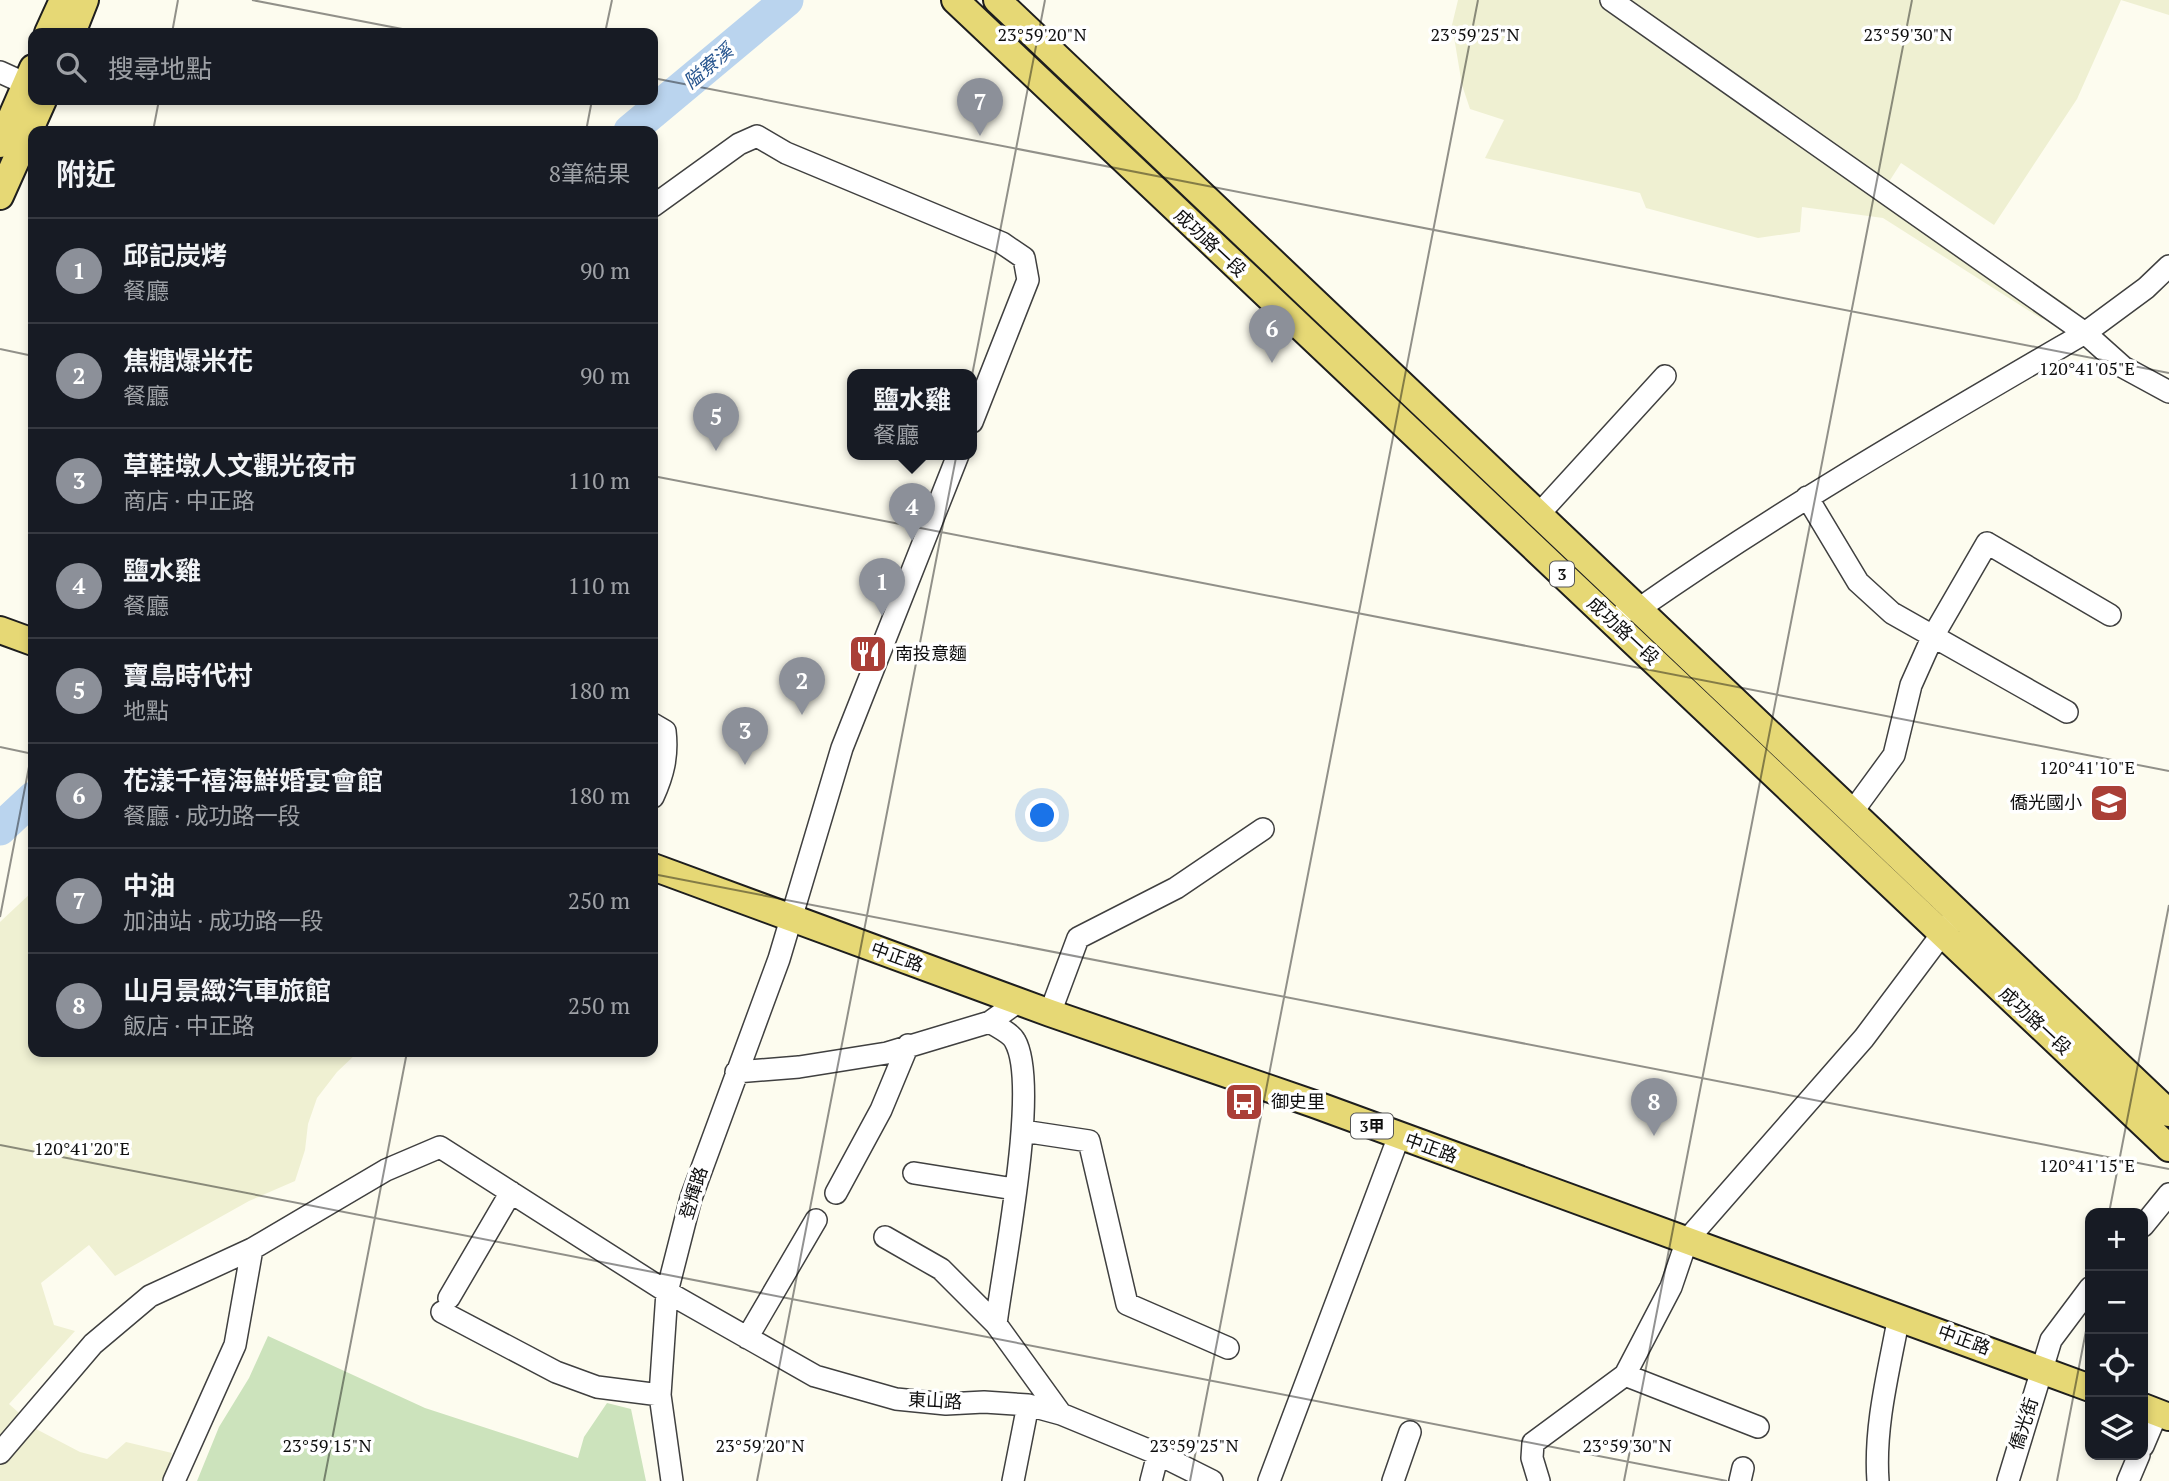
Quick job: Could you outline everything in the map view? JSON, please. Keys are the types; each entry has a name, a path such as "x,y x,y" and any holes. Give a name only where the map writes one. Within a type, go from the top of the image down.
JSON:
{"main road":[{"path":"50,28 63,0"},
{"path":"74,28 85,0"},
{"name":"成功路一段","path":"955,0 2169,1147"},
{"name":"成功路一段","path":"997,0 2169,1113"},
{"path":"0,144 28,95"},
{"path":"0,196 28,105"},
{"path":"0,630 28,640"},
{"name":"中正路","path":"658,869 1019,1002 1899,1316 2085,1386"}],"street":[{"path":"1611,0 2085,333 2123,367 2169,391"},
{"path":"0,72 28,83"},
{"path":"658,202 739,144 757,136 786,153 1002,243 1024,258 1028,280 977,407"},
{"path":"1605,614 1640,608 1807,497 2085,333 2146,288 2169,265"},
{"path":"1539,513 1665,376"},
{"name":"登輝路","path":"672,1481 660,1395 667,1292 691,1198 792,918 842,748 956,460"},
{"path":"1807,497 1858,582 1892,613 2067,712"},
{"path":"1853,811 1894,754 1910,685 1932,638 1987,543 2110,615"},
{"path":"658,727 666,731 667,751 658,787"},
{"path":"1050,1013 1078,939 1176,888 1263,829"},
{"path":"1539,1481 1532,1458 1533,1443 1625,1375 1671,1287 1687,1240 1864,1038 1959,912"},
{"path":"736,1072 799,1067 887,1053 990,1022 1019,1002"},
{"path":"990,1022 1015,1038 1023,1064 1023,1131 996,1324"},
{"path":"836,1193 881,1110 908,1045"},
{"path":"1023,1131 1089,1141 1127,1304 1228,1348"},
{"path":"1269,1481 1399,1136"},
{"name":"東山路","path":"253,1249 386,1170 440,1147 667,1292 815,1376 896,1399 946,1404 984,1402 1028,1405 1061,1414 1158,1454 1212,1481"},
{"path":"914,1173 1014,1189"},
{"path":"511,1192 446,1305 556,1372 597,1387 660,1395"},
{"path":"2148,1220 2169,1194"},
{"path":"747,1338 816,1220"},
{"path":"885,1237 941,1269 996,1324 1061,1414"},
{"path":"0,1453 93,1344 150,1296 253,1249"},
{"path":"174,1481 235,1345 253,1249"},
{"name":"僑光街","path":"2008,1481 2041,1368 2052,1340 2085,1295"},
{"path":"1878,1481 1876,1455 1899,1316"},
{"path":"1625,1375 1758,1427"},
{"path":"1013,1481 1028,1405"},
{"path":"2148,1433 2156,1413"},
{"path":"1393,1481 1410,1432"},
{"path":"1151,1481 1158,1454"},
{"path":"2128,1481 2137,1460"}],"green space":[{"path":"1458,0 2121,0 2077,99 1994,225 1901,163 1885,188 2072,308 2042,319 1883,218 1802,207 1800,232 1758,238 1646,208 1640,193 1485,158 1504,120 1470,109 1462,85 1452,25"},
{"path":"2121,0 2169,0 2169,15"},
{"path":"28,896 28,1057 353,1057 317,1098 295,1181 249,1201 115,1276 89,1245 41,1283 54,1325 75,1331 9,1404 38,1430 80,1452 107,1459 126,1442 172,1453 165,1481 0,1481 0,922"},
{"path":"268,1336 425,1408 578,1458 584,1437 607,1403 631,1409 646,1481 197,1481 219,1427 249,1378"}],"waterway":[{"name":"隘寮溪","path":"636,126 787,0"},
{"name":"隘寮溪","path":"0,829 28,803"}],"place":[{"name":"中油","path":"980,136"},
{"name":"花漾千禧海鮮婚宴會館","path":"1272,363"},
{"name":"寶島時代村","path":"716,451"},
{"name":"鹽水雞","path":"912,541"},
{"name":"邱記炭烤","path":"882,616"},
{"name":"南投意麵","path":"868,654"},
{"name":"焦糖爆米花","path":"802,715"},
{"name":"草鞋墩人文觀光夜市","path":"745,765"},
{"name":"僑光國小","path":"2109,803"},
{"name":"御史里","path":"1244,1102"},
{"name":"山月景緻汽車旅館","path":"1654,1136"}]}
